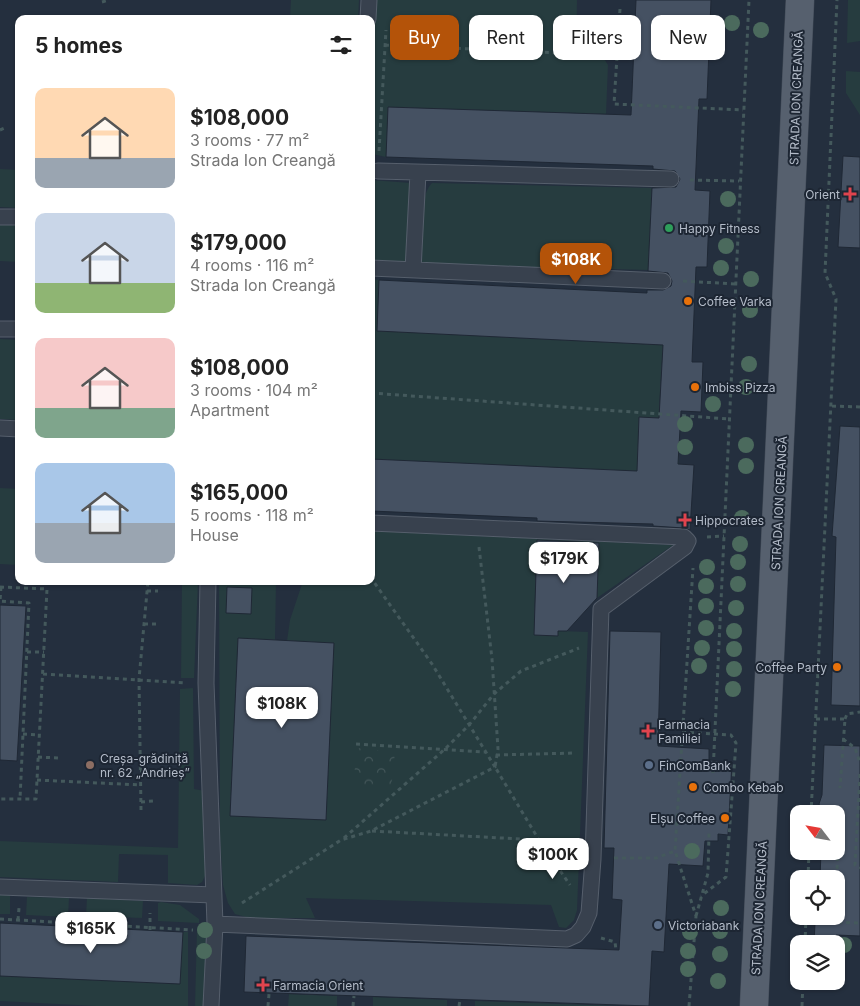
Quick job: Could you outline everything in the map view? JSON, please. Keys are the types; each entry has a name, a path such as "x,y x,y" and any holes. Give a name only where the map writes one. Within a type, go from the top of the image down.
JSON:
{"main road":[{"name":"STRADA ION CREANGĂ","path":"754,1006 800,0"}],"lane":[{"path":"368,15 369,0"},
{"path":"378,171 671,179"},
{"path":"413,270 418,173"},
{"path":"0,217 15,217"},
{"path":"375,268 663,281"},
{"path":"0,329 15,330"},
{"path":"0,428 15,429"},
{"path":"215,924 567,938 576,935 583,927 588,913 593,858 598,640 601,609 685,548 688,541 686,538 375,522"},
{"path":"208,585 206,683 215,924 212,1006"},
{"path":"0,887 214,895"}],"path":[{"path":"102,2 109,0"},
{"path":"713,773 739,181 749,0"},
{"path":"811,805 836,299 825,273 837,0"},
{"path":"620,9 614,104 743,110"},
{"path":"378,171 386,27"},
{"path":"385,45 553,53"},
{"path":"0,130 6,127"},
{"path":"671,179 739,181"},
{"path":"663,281 735,284"},
{"path":"375,393 729,419"},
{"path":"832,406 860,407"},
{"path":"476,528 494,694 495,767"},
{"path":"693,567 675,851 696,916"},
{"path":"375,584 432,664 539,840 588,913"},
{"path":"141,810 139,679 148,585"},
{"path":"0,799 20,799 36,799 47,590 1,587 0,601 29,602 20,799"},
{"path":"147,591 158,591"},
{"path":"144,624 156,624"},
{"path":"215,924 239,906 341,840 445,749 469,725 494,694 521,671 598,640"},
{"path":"27,652 44,652"},
{"path":"43,674 206,683"},
{"path":"840,788 844,719 847,714 860,712"},
{"path":"816,719 844,719"},
{"path":"682,732 731,735 736,743 726,877 701,896"},
{"path":"23,734 39,735"},
{"path":"843,739 855,748 860,763"},
{"path":"356,744 486,752"},
{"path":"496,756 596,752"},
{"path":"38,757 59,758"},
{"path":"341,840 371,831 495,767"},
{"path":"140,771 154,771"},
{"path":"860,774 855,865 860,868"},
{"path":"37,780 141,785"},
{"path":"141,802 153,801"},
{"path":"371,831 539,840"},
{"path":"689,1006 696,916 708,873 709,833"},
{"path":"593,858 656,858 675,851"},
{"path":"0,919 193,929 193,939"},
{"path":"845,923 860,924"},
{"path":"802,1006 803,990"},
{"path":"268,1006 269,994"},
{"path":"353,1006 354,996"},
{"path":"459,1006 460,1000"}],"green space":[{"path":"291,0 359,0 358,15 290,15"},
{"path":"374,0 577,0 577,15 553,15 553,60 605,60 608,65 606,114 388,107 386,157 375,155 375,15 373,15"},
{"path":"848,0 860,0 860,41 847,43"},
{"path":"846,71 860,72 860,115 846,93"},
{"path":"0,169 15,170 15,208 0,207"},
{"path":"375,180 411,183 407,258 405,261 375,261"},
{"path":"432,183 652,188 649,270 425,264 421,261 421,220 424,198"},
{"path":"0,223 15,224 15,262 0,261"},
{"path":"375,280 379,280 377,331 663,345 659,409 681,410 681,419 639,417 638,447 679,449 679,464 653,472 375,459"},
{"path":"0,339 15,340 15,420 0,419"},
{"path":"0,488 15,489 15,565 0,564"},
{"path":"375,531 673,545 597,598 598,555 536,554 534,635 558,636 558,631 588,632 577,910 574,920 566,928 559,927 551,905 306,898 315,918 250,918 235,914 228,903 223,885 220,837 219,585 276,585 275,640 238,639 230,815 325,820 334,643 287,641 290,620 302,585 375,585"},
{"path":"182,585 198,585 194,678 181,678"},
{"path":"193,688 194,789 205,791 205,876 202,882 197,885 168,883 168,855 119,854 118,882 0,877 0,841 178,848 180,689"},
{"path":"357,748 395,752 391,790 353,786"},
{"path":"0,893 10,894 10,914 0,914"},
{"path":"27,897 69,898 68,917 26,915"},
{"path":"87,898 143,901 142,918 86,916"},
{"path":"158,903 180,905 199,919 199,923 158,921"},
{"path":"197,928 207,928 205,1006 195,1006"},
{"path":"183,932 188,932 188,1006 96,1006 0,1001 0,976 180,984"},
{"path":"289,994 337,996 337,1006 288,1006"},
{"path":"373,997 447,1000 447,1006 373,1006"},
{"path":"475,1001 619,1006 475,1006"}],"building":[{"path":"636,0 711,0 710,15 651,15 651,60 709,60 707,99 699,99 695,190 710,191 707,267 696,267 692,362 703,362 701,412 681,411 678,464 694,465 690,530 653,526 653,524 537,521 537,518 375,511 375,459 637,471 639,417 659,418 663,345 377,331 379,280 647,293 647,290 663,290 671,286 672,281 668,273 648,271 652,188 676,187 680,179 675,171 653,169 653,166 386,157 388,107 631,115 633,60 641,60 641,15 635,15"},
{"path":"843,156 860,157 860,248 838,247"},
{"path":"840,426 860,427 860,706 831,705 836,537 832,536"},
{"path":"537,540 599,543 597,598 567,631 558,631 558,636 534,635"},
{"path":"227,587 252,588 251,614 226,613"},
{"path":"0,605 26,606 17,761 0,760"},
{"path":"610,631 661,632 658,746 709,749 709,760 732,762 728,835 718,834 718,841 705,841 703,866 669,864 664,952 652,951 649,1006 244,992 246,936 619,950 622,900 612,899 614,848 604,848"},
{"path":"238,638 334,643 326,820 230,816"},
{"path":"824,745 860,746 860,936 814,935 815,925 845,925 845,870 820,870 821,860 845,860 845,805 819,805 822,795"},
{"path":"0,923 183,932 180,984 0,976"}],"place":[{"name":"Orient","path":"850,194"},
{"name":"Happy Fitness","path":"669,228"},
{"name":"Coffee Varka","path":"688,301"},
{"name":"Imbiss Pizza","path":"695,387"},
{"name":"Hippocrates","path":"685,520"},
{"name":"Coffee Party","path":"837,667"},
{"name":"Farmacia Familiei","path":"648,731"},
{"name":"Creșa-grădiniță nr. 62 „Andrieș”","path":"90,765"},
{"name":"FinComBank","path":"649,765"},
{"name":"Combo Kebab","path":"693,787"},
{"name":"Elșu Coffee","path":"725,818"},
{"name":"Victoriabank","path":"658,925"},
{"name":"Farmacia Orient","path":"263,985"}]}
